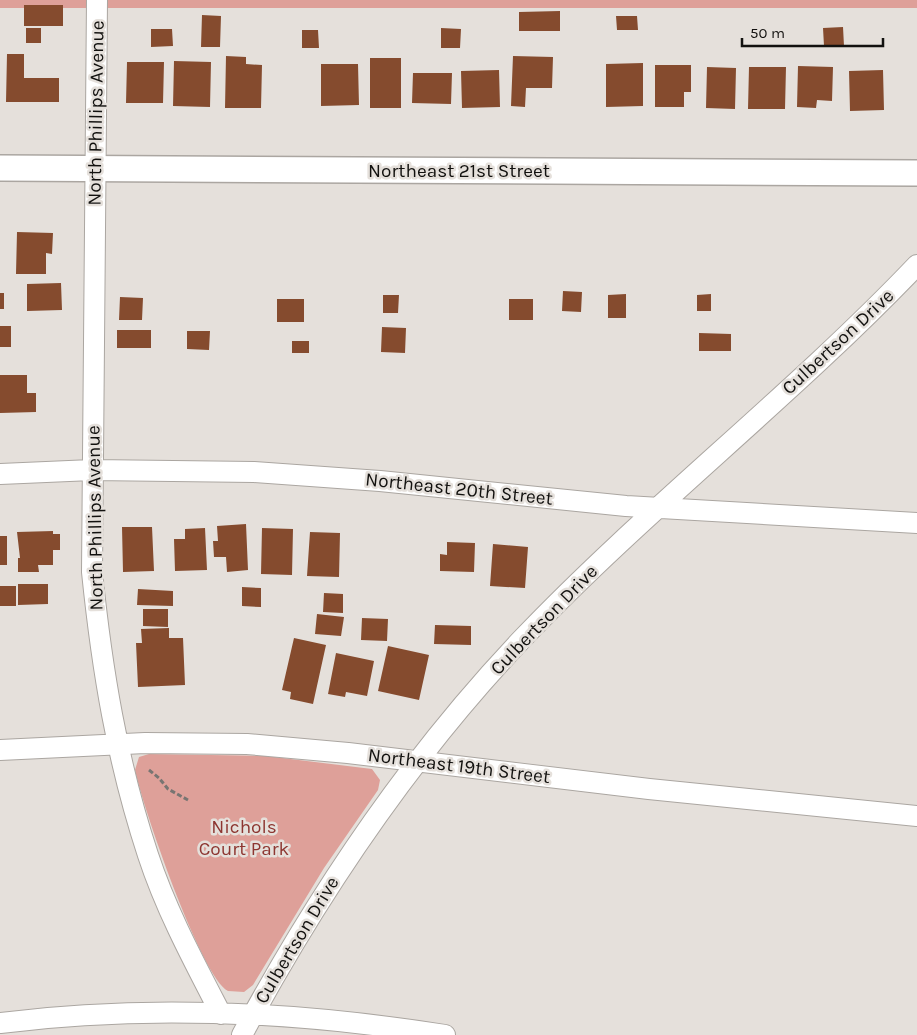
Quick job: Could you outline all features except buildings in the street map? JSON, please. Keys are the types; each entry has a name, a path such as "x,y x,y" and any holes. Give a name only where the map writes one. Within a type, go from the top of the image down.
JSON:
{"street":[{"name":"North Phillips Avenue","path":"97,0 94,169 92,572 101,660 116,744 148,857 180,932 221,1014"},
{"name":"Northeast 21st Street","path":"0,168 917,173"},
{"name":"Culbertson Drive","path":"242,1035 323,894 379,811 460,709 522,639 656,508 881,303 917,265"},
{"name":"Northeast 20th Street","path":"0,474 92,470 200,471 310,476 656,508 917,523"},
{"name":"Northeast 19th Street","path":"0,750 116,744 246,744 780,803 917,816"},
{"path":"0,1023 95,1015 221,1014 355,1022 446,1035"}],"path":[{"path":"149,770 160,778 168,789 188,800"}],"green space":[{"path":"0,0 917,0 917,8 0,8"},
{"name":"Nichols Court Park","path":"149,754 266,756 372,769 380,780 378,790 324,868 253,985 244,992 228,991 217,979 203,955 174,888 160,852 135,770 139,757"}]}
